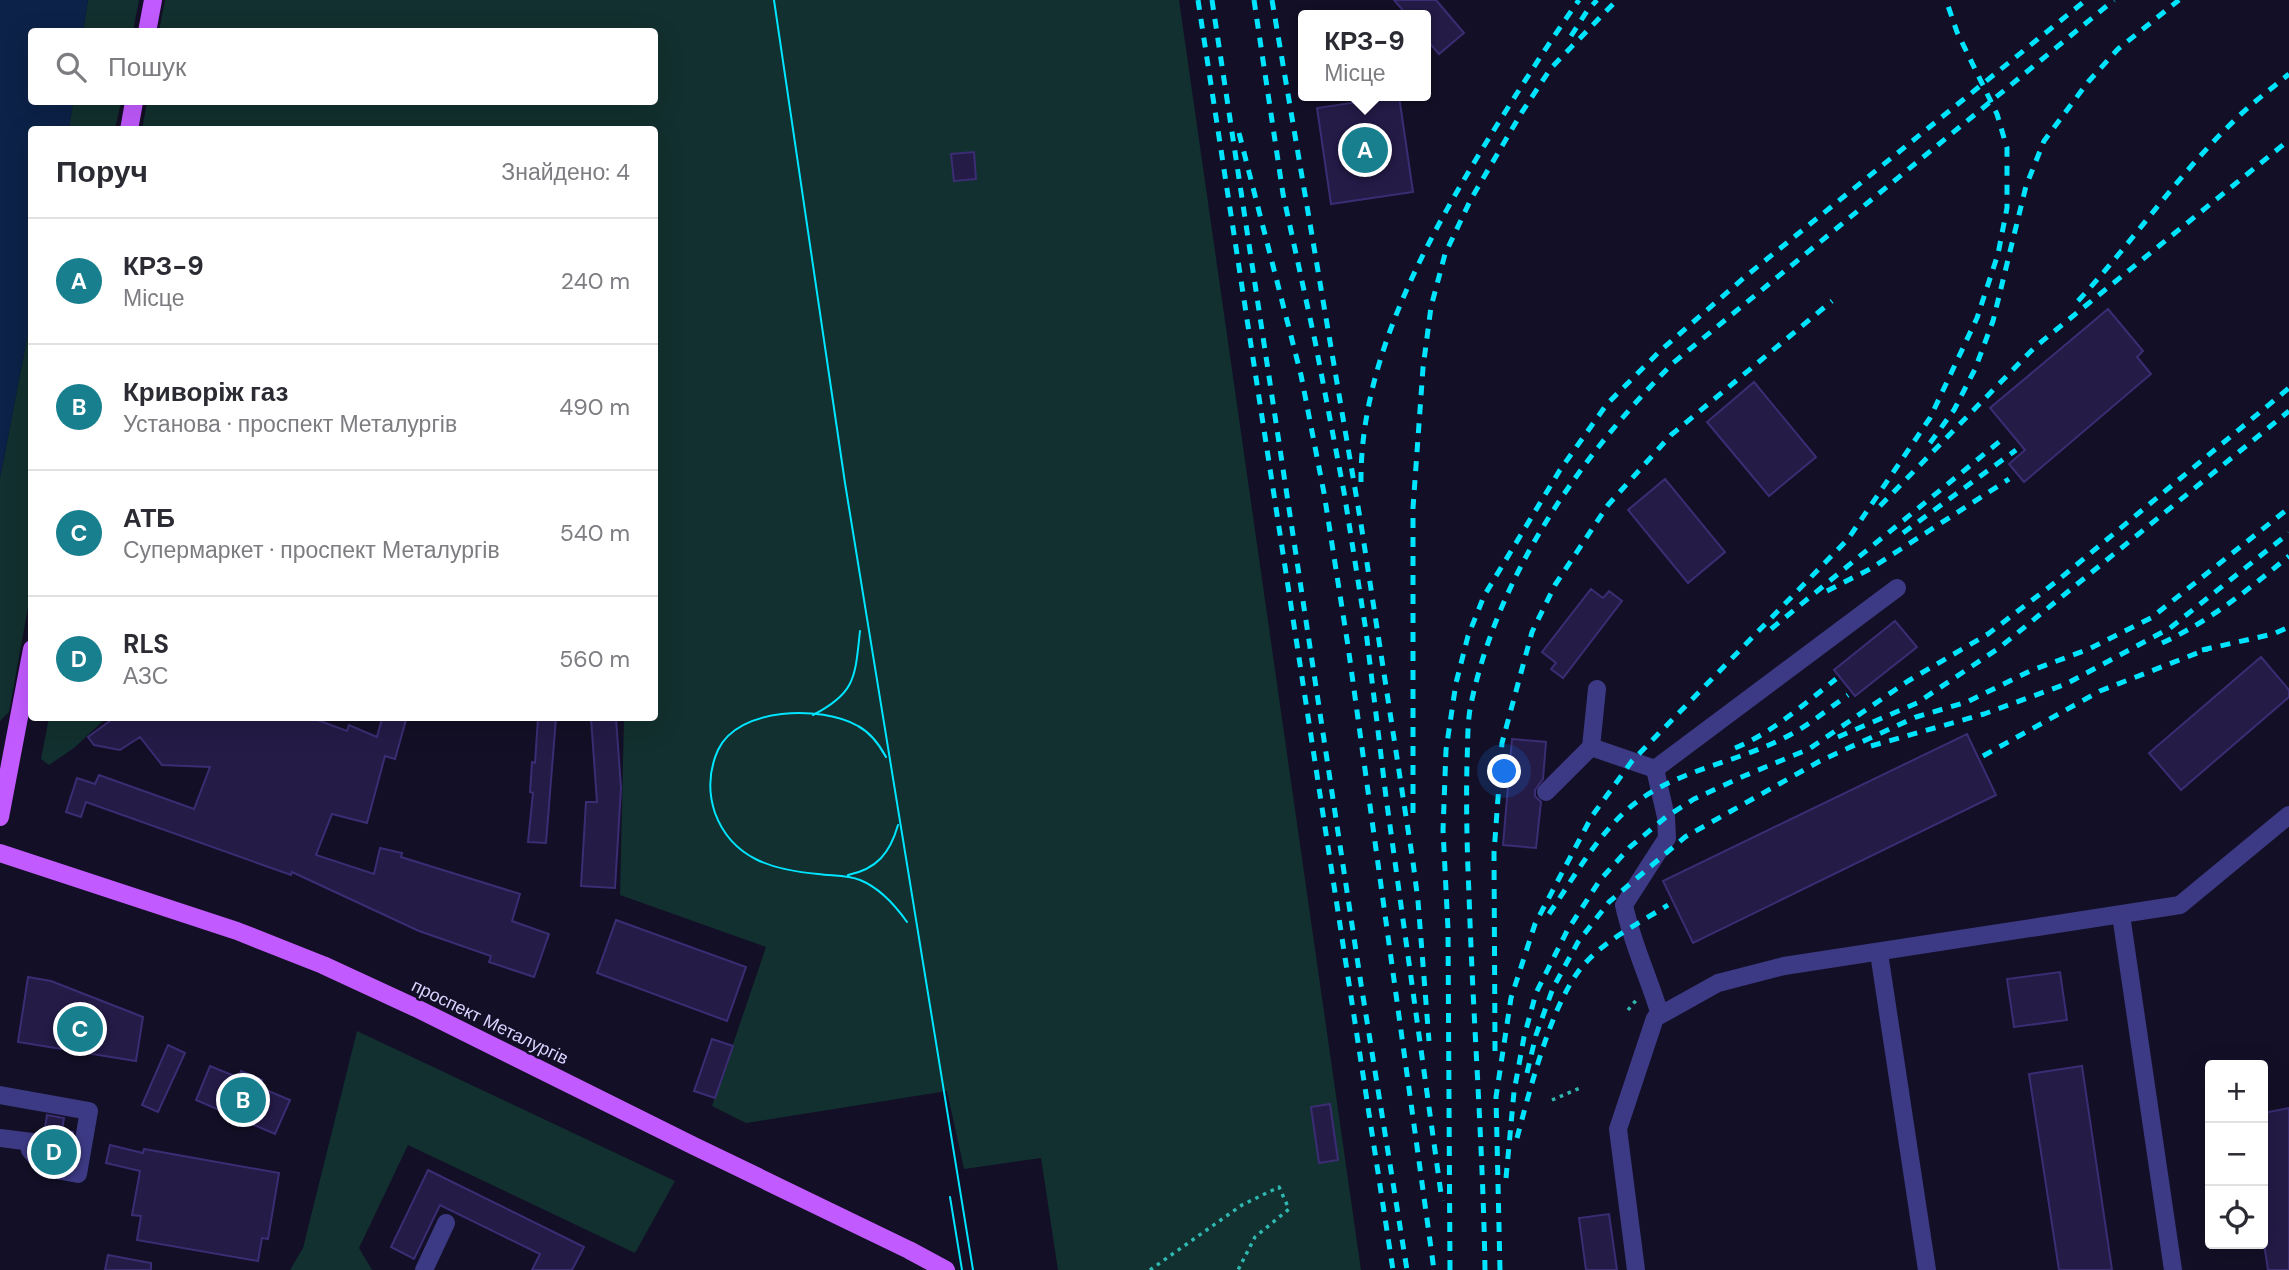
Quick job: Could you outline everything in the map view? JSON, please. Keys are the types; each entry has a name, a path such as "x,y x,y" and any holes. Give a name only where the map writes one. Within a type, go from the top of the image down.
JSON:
{"main road":[{"path":"148,28 153,0"},
{"path":"130,126 133,105"},
{"path":"0,817 28,670"},
{"name":"проспект Металургів","path":"0,853 237,931 323,965 416,1007 945,1270"}],"street":[{"path":"1655,769 1898,588"},
{"path":"1546,792 1591,747 1597,689"},
{"path":"1591,747 1655,769"},
{"path":"1655,769 1666,817 1667,838 1625,905 1629,930 1652,985 1660,1015"},
{"path":"1636,1270 1618,1129 1655,1018 1718,983 1784,966 2180,905 2289,815"},
{"path":"2121,915 2174,1270"},
{"path":"1879,953 1927,1270"},
{"path":"0,1095 89,1111 78,1174 45,1168 30,1150 32,1142 0,1138"},
{"path":"424,1270 446,1223"}],"path":[{"path":"1552,1100 1580,1088"},
{"path":"1150,1270 1242,1205 1279,1187 1289,1209 1255,1237 1238,1270"}],"green space":[{"path":"88,0 139,0 134,28 84,28"},
{"path":"165,0 1179,0 1361,1270 1058,1270 1041,1158 964,1169 947,1091 746,1123 712,1106 766,947 620,895 624,721 658,721 658,126 143,126 146,105 658,105 658,28 160,28"},
{"path":"73,105 120,105 116,126 70,126"},
{"path":"28,333 28,608 9,712 0,721 0,478"},
{"path":"48,721 103,721 74,748 49,765 41,759"},
{"path":"357,1031 675,1181 635,1253 408,1145 359,1248 372,1270 290,1270 303,1248"}],"water":[{"path":"0,0 88,0 83,28 28,28 28,105 73,105 69,126 28,126 28,333 0,478"}],"building":[{"path":"1394,0 1436,0 1464,33 1439,54 1431,45 1431,10 1403,10"},
{"path":"1365,101 1400,101 1413,192 1331,204 1317,108"},
{"path":"974,152 976,179 954,181 951,154"},
{"path":"2108,309 2143,351 2137,357 2151,374 2024,482 2009,464 2025,450 1990,408"},
{"path":"1754,382 1816,457 1769,496 1707,422"},
{"path":"1665,479 1725,552 1688,583 1628,510"},
{"path":"1591,589 1603,598 1609,591 1622,601 1563,678 1551,669 1556,663 1542,652"},
{"path":"1895,621 1917,647 1855,696 1834,670"},
{"path":"2261,657 2289,690 2289,697 2181,790 2149,753"},
{"path":"110,721 320,721 347,731 349,725 377,737 381,721 406,721 395,759 385,756 367,823 332,814 316,855 374,874 380,848 402,853 401,857 520,894 512,921 549,934 534,977 489,962 491,956 419,931 292,872 291,875 86,802 81,817 66,812 77,778 95,784 99,775 194,809 210,767 162,765 140,737 120,750 94,745 88,737"},
{"path":"538,721 556,721 546,843 528,842 533,793 530,792 532,762 535,763"},
{"path":"591,721 616,721 621,788 615,888 581,886 586,802 597,802"},
{"path":"1967,734 1996,795 1693,943 1663,881"},
{"path":"1512,739 1546,742 1543,779 1535,790 1535,796 1541,802 1536,848 1503,845"},
{"path":"616,920 746,967 727,1021 597,973"},
{"path":"2060,972 2067,1020 2014,1027 2007,979"},
{"path":"28,977 51,981 143,1017 136,1061 18,1042"},
{"path":"712,1039 733,1046 715,1098 694,1091"},
{"path":"168,1045 185,1053 158,1112 142,1105"},
{"path":"210,1066 239,1078 241,1071 262,1080 259,1087 290,1100 275,1134 196,1100"},
{"path":"2082,1066 2112,1270 2059,1270 2029,1074"},
{"path":"1330,1104 1338,1160 1319,1163 1311,1107"},
{"path":"2289,1108 2289,1270 2268,1270 2265,1249 2268,1249 2268,1112"},
{"path":"47,1115 64,1118 62,1130 73,1132 68,1158 49,1155 42,1147"},
{"path":"110,1145 143,1153 144,1149 279,1173 268,1239 262,1238 258,1261 137,1240 141,1216 132,1215 140,1171 106,1163"},
{"path":"428,1170 584,1247 572,1270 532,1270 540,1254 440,1205 414,1259 391,1247"},
{"path":"1609,1214 1617,1270 1586,1270 1579,1218"},
{"path":"108,1255 151,1263 151,1270 105,1270"}],"tunnel":[{"path":"32,1142 82,1151"}],"tram line":[{"path":"774,0 845,483 973,1270"},
{"path":"813,715 838,699 851,682 860,631"},
{"path":"886,757 867,732 842,719 803,713 761,718 743,725 728,736 718,750 711,773 711,797 722,829 743,851 756,859 785,869 860,880 886,898 907,922"},
{"path":"848,875 867,869 881,858 891,844 898,825"},
{"path":"950,1197 962,1270"}],"railway":[{"path":"1198,0 1393,1270"},
{"path":"1212,0 1407,1270"},
{"path":"1254,0 1283,194 1344,492 1366,631 1386,797 1442,1201"},
{"path":"1272,0 1361,524 1413,862 1429,1041"},
{"path":"1361,482 1364,435 1373,387 1386,341 1404,295 1472,165 1579,0"},
{"path":"1571,36 1597,0"},
{"path":"1413,813 1413,508 1423,368 1431,307 1445,254 1471,199 1522,112 1551,68 1617,0"},
{"path":"1500,1270 1496,1097 1511,998 1535,924 1592,816 1632,761 1848,539 1930,418 1977,318 1998,254 2007,208 2007,148 1997,114 1957,32 1946,0"},
{"path":"1450,1270 1448,929 1443,830 1446,750 1456,683 1468,636 1484,596 1560,470 1607,404 1660,351 1746,276 2086,0"},
{"path":"1485,1270 1468,861 1468,726 1484,655 1501,608 1523,563 1576,477 1606,437 1673,363 2114,0"},
{"path":"1930,443 1954,410 1975,369 1993,321 2026,186 2044,141 2088,82 2118,49 2179,0"},
{"path":"2078,301 2215,140 2289,74"},
{"path":"1239,133 1301,375 1324,493 1348,646 1434,1270"},
{"path":"1880,506 2035,347 2289,140"},
{"path":"1495,1051 1494,853 1502,743 1532,632 1555,585 1608,505 1671,435 1832,301"},
{"path":"1506,1178 1514,1092 1524,1037 1536,993 1567,931 1600,880 1630,847 1666,817 1694,799 1809,749 1908,681 1988,634 2057,581 2289,388"},
{"path":"1838,737 1917,703 1999,648 2289,411"},
{"path":"1771,629 2005,437"},
{"path":"1903,533 2016,450"},
{"path":"1827,591 1870,569 2009,479"},
{"path":"1527,1073 1536,1035 1553,988 1578,942 1609,902 1685,837 1820,761 1916,717 1967,702 2030,671 2089,649 2151,618 2289,508"},
{"path":"1871,746 1984,714 2066,684 2170,628 2289,533"},
{"path":"2162,643 2213,615 2289,556"},
{"path":"2202,650 2273,634 2289,627"},
{"path":"1983,756 2100,691 2210,648"},
{"path":"1735,748 1775,726 1836,679"},
{"path":"1549,914 1598,842 1634,804 1670,782 1786,737 1848,695"},
{"path":"1517,1138 1549,1029 1578,972 1608,943 1668,905"}],"place":[{"name":"КРЗ-9","path":"1365,150"},
{"name":"АТБ","path":"80,1029"},
{"name":"Криворіж газ","path":"243,1100"},
{"name":"RLS","path":"54,1152"}]}
